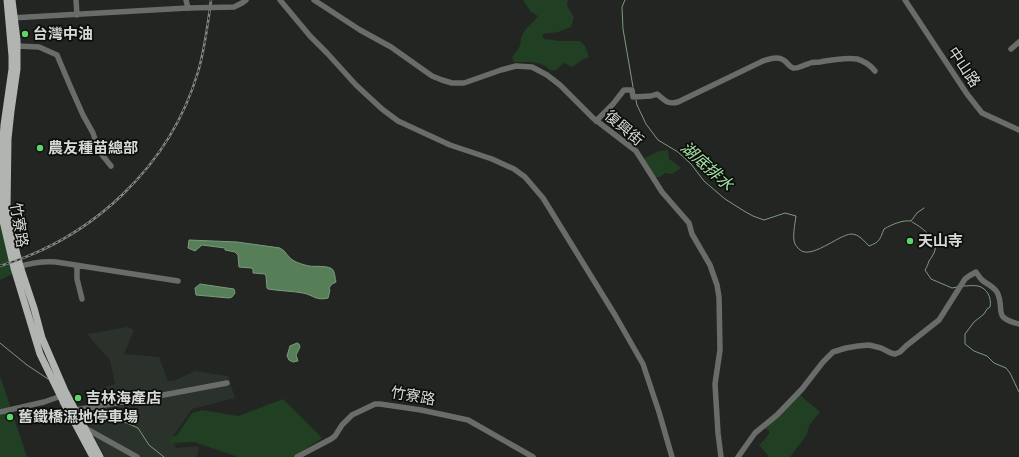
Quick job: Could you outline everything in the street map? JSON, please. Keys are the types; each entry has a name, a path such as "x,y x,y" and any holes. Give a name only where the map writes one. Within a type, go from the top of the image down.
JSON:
{"main road":[{"path":"6,0 12,18"},
{"path":"12,0 12,18"},
{"name":"竹寮路","path":"12,18 17,46 17,69 14,75"},
{"name":"竹寮路","path":"12,18 12,56 14,75 8,137 7,208 17,268 34,308 42,338 63,395 82,430"},
{"path":"82,430 93,457"},
{"path":"82,430 100,457"}],"street":[{"path":"76,0 77,15"},
{"path":"186,0 188,8"},
{"path":"12,18 188,8 234,7 246,0"},
{"path":"280,0 310,36 356,85 382,109 398,121 450,145 492,159 514,169 525,177 543,198 615,315 643,364 672,457"},
{"name":"復興街","path":"314,0 360,30 391,46 432,76 442,80 452,83 464,83 516,66 532,67 547,75 560,85 596,121 636,151 662,192 688,223 692,234 710,265 717,285 719,297 720,350 715,384 721,457"},
{"name":"中山路","path":"905,0 967,94 982,113 1019,130"},
{"path":"1011,48 1019,42"},
{"path":"17,46 39,47 57,55 100,151 110,166"},
{"path":"596,121 613,104 624,90 632,90 636,97 657,94 672,104 762,61 772,58 784,60 794,68 802,67 808,63 839,59 858,59 863,61 875,71"},
{"name":"竹寮路","path":"17,268 44,262 56,262 178,281"},
{"path":"77,266 77,279 82,299"},
{"path":"738,457 755,432 777,415 833,352 846,348 869,345 895,354 900,352 939,320 968,276 976,272 981,280 993,287 997,292 1002,317 1006,320 1019,324"},
{"path":"72,412 227,383"},
{"path":"0,412 44,402 63,395"},
{"name":"竹寮路","path":"297,457 331,439 352,415 375,404 421,410 468,420 532,457"},
{"path":"82,430 137,457"}],"shaded area":[{"path":"523,0 568,0 567,6 574,17 571,27 558,32 542,34 544,39 580,41 585,46 589,57 572,67 564,63 555,71 536,63 514,62 512,57 520,46 521,38 525,30 538,16 531,12"},
{"path":"668,150 669,159 681,168 672,174 665,173 660,177 655,177 643,159 659,151"},
{"path":"0,165 15,273 0,280"},
{"path":"189,240 237,242 280,248 292,260 297,262 309,266 331,268 333,270 336,282 329,288 328,298 324,299 303,293 268,289 265,274 253,273 253,269 251,268 239,267 238,255 235,252 225,250 225,248 202,245 195,251 188,248"},
{"path":"200,284 234,289 235,293 229,298 196,295 195,288"},
{"path":"128,327 134,330 124,354 159,357 168,381 173,381 195,371 228,376 235,398 192,409 173,436 176,448 199,446 197,457 105,457 86,421 92,392 115,384 110,360 87,334"},
{"path":"297,343 300,347 296,355 298,361 293,362 289,360 287,356 290,346"},
{"name":"舊鐵橋濕地停車場","path":"0,376 27,457 0,457"},
{"path":"798,393 820,412 810,424 806,436 790,457 769,457 759,445 770,432 766,429 760,428"},
{"path":"283,399 322,438 293,457 238,457 194,442 170,443 168,439 177,435 192,413 202,410 238,416"}],"waterway":[{"name":"湖底排水","path":"625,0 622,7 623,29 633,87"},
{"name":"湖底排水","path":"636,100 646,124 658,140 678,152 691,164 704,181 725,199 753,216 764,220 785,213 796,216 794,241 798,248 804,252 817,250 845,235 851,234 859,236 869,246 879,240 884,229 904,221 911,221 917,213 924,208"},
{"path":"912,222 924,230 934,242 935,251 925,270 931,279 952,288 957,287"},
{"path":"964,286 981,287 986,291 990,300 990,307 974,322 965,334 965,344 974,351 987,356 994,363 1006,368 1019,392"},
{"path":"0,343 27,365 48,379"},
{"path":"60,403 68,416"},
{"path":"81,414 94,412 104,413 138,428 149,445 164,457"}],"railway":[{"path":"0,266 34,253 66,237 96,217 123,194 148,167 168,138 185,106 198,72 206,36 211,0"}],"place":[{"name":"台灣中油","path":"25,34"},
{"name":"農友種苗總部","path":"40,148"},
{"name":"天山寺","path":"910,241"},
{"name":"吉林海產店","path":"78,398"},
{"name":"舊鐵橋濕地停車場","path":"10,417"}]}
